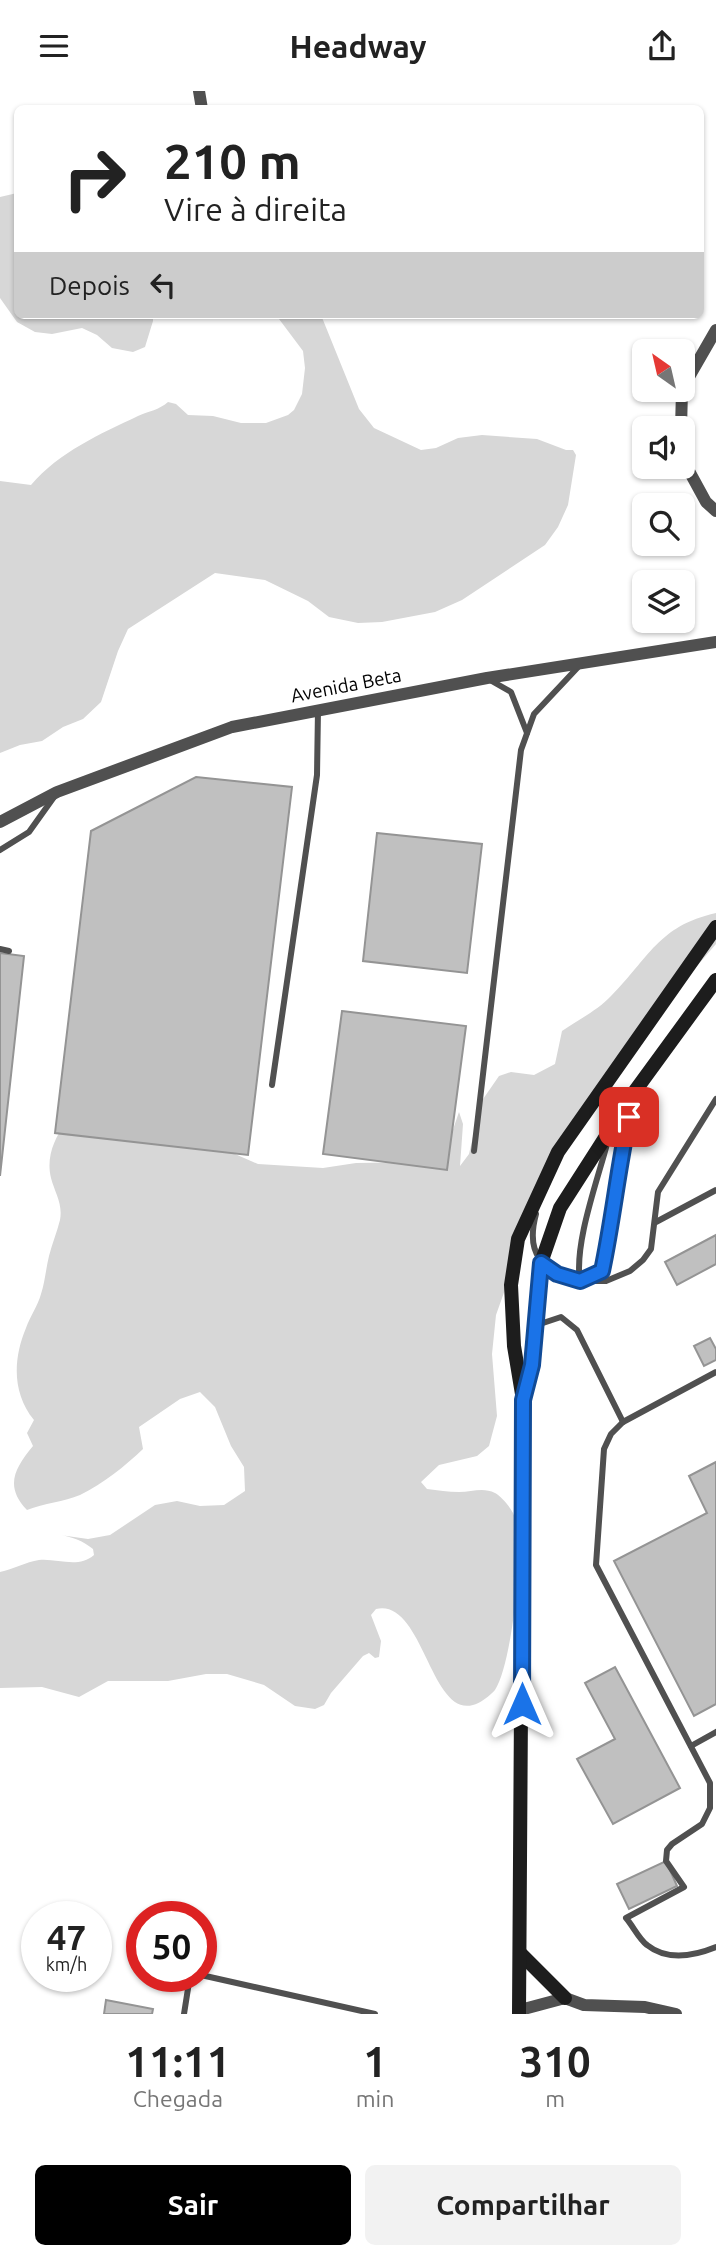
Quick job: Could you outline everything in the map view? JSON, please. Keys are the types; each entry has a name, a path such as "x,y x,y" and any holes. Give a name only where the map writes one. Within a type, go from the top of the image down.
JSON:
{"main road":[{"path":"520,2012 523,1400 514,1346 511,1285 518,1239 558,1152 716,926"},
{"path":"523,1400 532,1365 541,1263 560,1208 635,1091 716,980"},
{"path":"521,1954 565,1998"}],"street":[{"path":"695,366 716,330"},
{"path":"693,479 706,502 716,511"},
{"name":"Avenida Beta","path":"0,822 57,792 232,727 487,678 716,642"},
{"path":"520,2012 565,1998 588,2010 676,2014"}],"lane":[{"path":"474,1151 521,750 534,714 582,662"},
{"path":"487,678 511,692 527,733"},
{"path":"271,1085 317,775 318,710"},
{"path":"0,850 29,832 57,792"},
{"path":"0,949 9,951"},
{"path":"580,1281 602,1271 613,1218 617,1169 635,1091"},
{"path":"544,1182 532,1227 533,1244 541,1263 557,1274 580,1281 606,1281 630,1271 651,1249 659,1192 716,1100"},
{"path":"580,1281 578,1267 584,1229 612,1125"},
{"path":"656,1222 716,1189"},
{"path":"534,1326 561,1317 577,1330 623,1422"},
{"path":"716,1372 623,1422 611,1434 604,1450 596,1565 713,1785 710,1808 702,1824 667,1850 666,1861 684,1887 626,1918 646,1944 664,1953 698,1955 716,1947"},
{"path":"691,1746 716,1732"},
{"path":"217,1979 374,2014"},
{"path":"184,2014 187,1992"}],"shaded area":[{"path":"14,194 14,318 0,298 0,197"},
{"path":"15,319 153,319 145,347 133,352 112,348 97,335 82,328 52,334 35,332"},
{"path":"279,319 323,319 359,409 374,428 421,450 436,448 458,438 482,435 537,439 573,450 576,455 568,505 558,527 545,545 462,600 435,612 382,622 358,623 329,617 308,601 265,580 215,573 128,629 101,702 83,719 63,727 42,741 20,745 0,753 0,481 31,485 67,453 168,402 176,404 188,415 213,416 241,423 266,423 288,415 294,410 302,394 305,368 303,351"},
{"path":"716,913 716,944 684,981 645,1040 550,1163 496,1315 492,1354 497,1416 489,1446 477,1456 439,1465 421,1482 427,1489 455,1492 491,1491 503,1499 513,1513 517,1528 518,1575 507,1656 495,1690 476,1704 458,1704 446,1694 405,1621 392,1610 376,1609 371,1615 381,1641 379,1657 375,1658 369,1653 363,1656 324,1705 315,1709 295,1706 264,1685 227,1674 206,1674 168,1681 108,1681 79,1697 42,1687 0,1688 0,1572 39,1560 74,1562 94,1555 93,1549 85,1544 60,1535 88,1539 110,1535 155,1505 177,1501 200,1506 224,1505 245,1491 244,1467 231,1446 215,1407 200,1392 180,1399 139,1427 143,1449 89,1491 27,1510 16,1493 14,1485 17,1470 33,1446 27,1433 34,1420 18,1387 17,1364 22,1340 44,1285 60,1220 60,1204 51,1178 50,1156 66,1123 210,1143 258,1164 323,1168 356,1163 420,1162 446,1150 459,1112 463,1124 460,1166 469,1154 481,1102 499,1076 511,1072 534,1075 555,1064 562,1031 606,1001 667,935 680,926"}],"building":[{"path":"196,777 292,787 248,1155 55,1133 91,831"},
{"path":"377,833 482,844 467,973 363,961"},
{"path":"0,953 24,956 0,1176"},
{"path":"342,1011 466,1026 447,1170 323,1154"},
{"path":"716,1235 716,1264 677,1285 665,1262"},
{"path":"710,1338 716,1349 716,1360 704,1366 694,1346"},
{"path":"716,1462 716,1704 694,1716 614,1561 707,1513 689,1476"},
{"path":"615,1667 680,1788 613,1824 577,1759 615,1739 585,1683"},
{"path":"666,1861 677,1886 629,1909 617,1884"},
{"path":"106,2000 153,2009 152,2014 104,2014"}],"route":[{"path":"522,1704 523,1400 532,1365 541,1263 557,1274 580,1281 602,1271 613,1218 617,1169 629,1117"}]}
